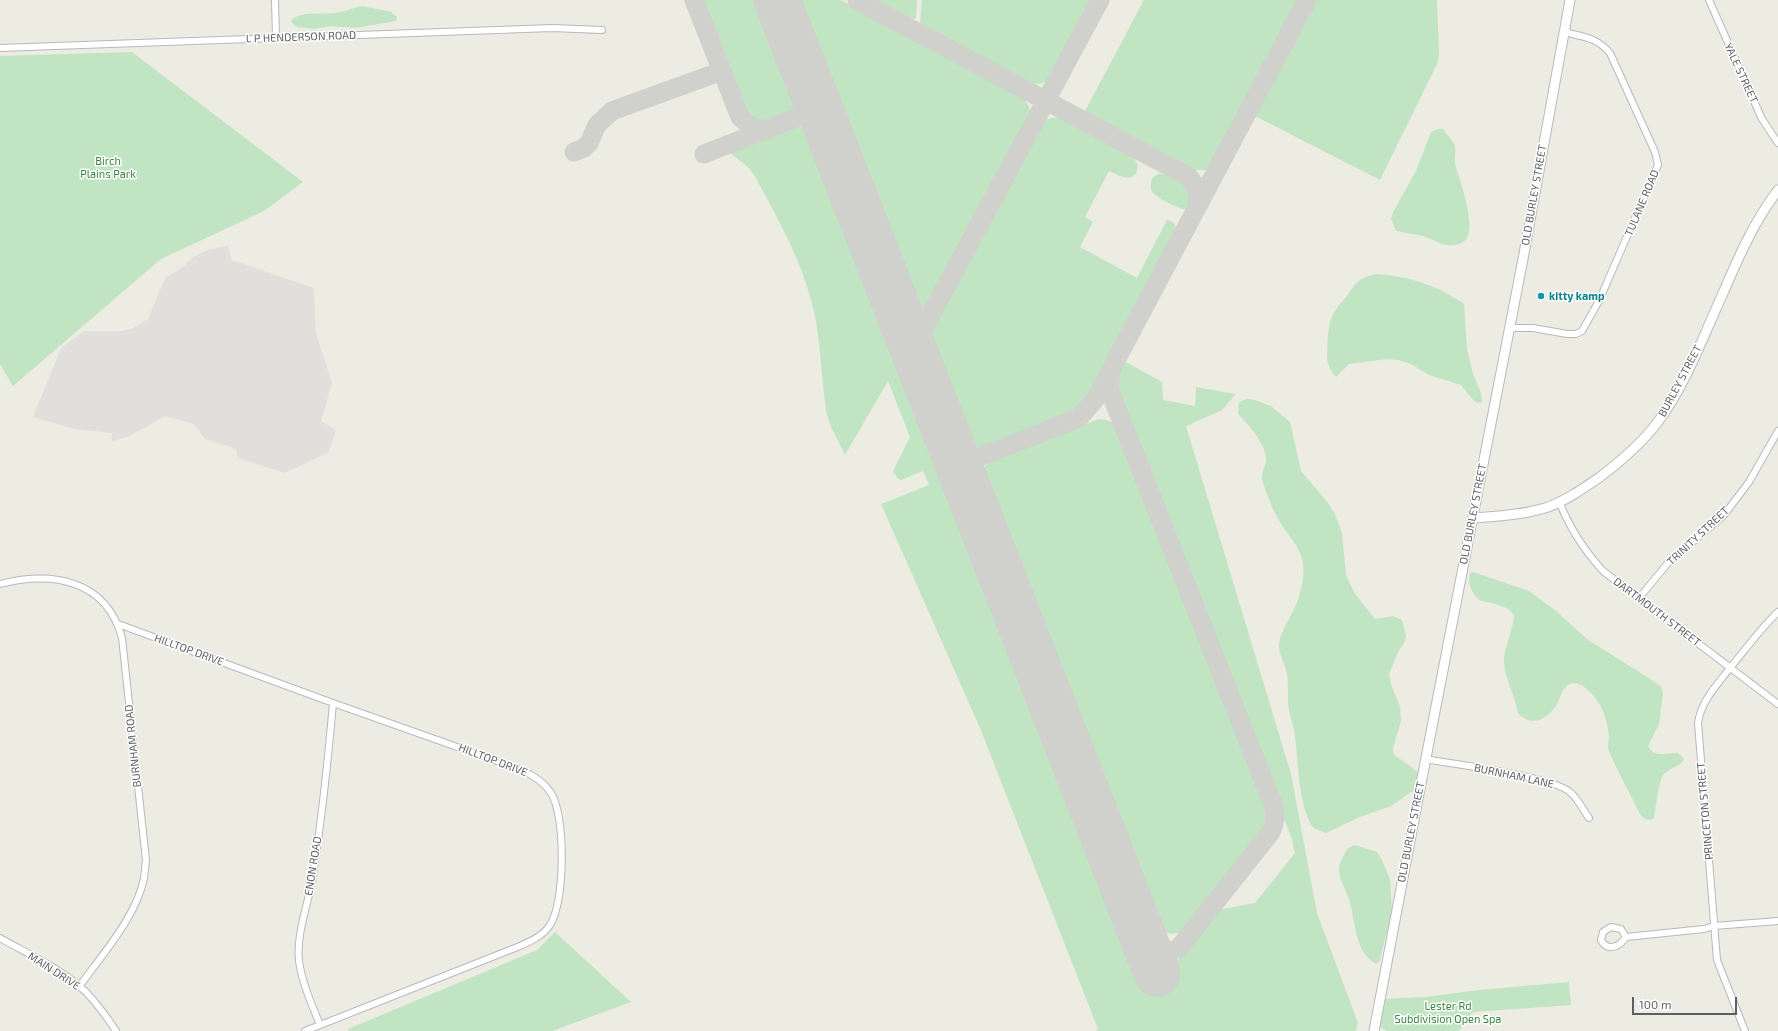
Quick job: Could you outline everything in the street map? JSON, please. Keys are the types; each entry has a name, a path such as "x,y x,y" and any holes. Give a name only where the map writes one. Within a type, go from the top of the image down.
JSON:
{"main road":[{"name":"OLD BURLEY STREET","path":"1375,1029 1570,0"},
{"name":"BURLEY STREET","path":"1473,518 1518,515 1546,508 1586,487 1629,454 1658,422 1674,396 1692,361 1748,239 1766,206 1778,190"}],"street":[{"path":"275,0 276,38"},
{"name":"YALE STREET","path":"1709,0 1762,119 1778,143"},
{"name":"L P HENDERSON ROAD","path":"0,48 552,28 602,30"},
{"name":"TULANE ROAD","path":"1509,328 1533,328 1567,334 1576,334 1582,331 1599,301 1658,165 1655,152 1610,53 1602,44 1595,40 1564,32"},
{"name":"TRINITY STREET","path":"1639,598 1668,563 1724,515 1749,482 1778,431"},
{"name":"DARTMOUTH STREET","path":"1559,501 1567,521 1592,559 1603,571 1778,704"},
{"name":"BURNHAM ROAD","path":"0,584 37,578 51,578 68,581 80,586 101,601 113,615 118,624 122,638 146,860 144,878 129,916 79,987"},
{"name":"PRINCETON STREET","path":"1745,1031 1717,960 1698,723 1703,706 1713,690 1760,630 1778,612"},
{"name":"HILLTOP DRIVE","path":"118,624 527,772 545,785 554,800 562,843 561,876 560,895 556,913 550,926 537,937 507,951 305,1031"},
{"name":"ENON ROAD","path":"320,1025 302,974 299,961 299,945 313,876 324,801 333,703"},
{"name":"BURNHAM LANE","path":"1425,759 1560,785 1571,792 1589,818"},
{"path":"1626,937 1704,929 1714,926 1778,921"},
{"name":"MAIN DRIVE","path":"0,938 53,969 79,987 97,1004 116,1031"}],"shaded area":[{"path":"228,246 232,260 314,288 316,334 332,383 321,421 336,430 328,453 284,473 238,458 236,449 205,439 194,424 165,416 130,436 112,441 112,433 74,429 33,417 61,348 84,331 121,331 131,329 148,319 165,278 184,266 193,257 207,250"}],"green space":[{"path":"701,0 760,0 797,94 797,101 793,111 773,120 762,121 750,115 744,109"},
{"path":"795,0 841,0 1023,98 1027,103 1030,111 1029,121 929,308 924,312 919,312 915,309"},
{"path":"874,0 917,0 916,18 911,20"},
{"path":"922,0 1093,0 1053,75 1044,82 1034,84 1027,82 922,26 920,22"},
{"path":"1144,0 1300,0 1210,167 1205,170 1193,170 1085,111"},
{"path":"1316,0 1437,0 1438,62 1380,180 1255,116"},
{"path":"362,6 391,12 397,17 396,21 355,28 330,26 314,29 297,27 291,22 294,18 304,14 338,12"},
{"name":"Birch Plains Park","path":"132,52 303,182 264,211 161,259 13,386 0,364 0,56"},
{"path":"1059,117 1132,155 1138,165 1134,176 1127,178 1109,171 1085,217 1093,222 1080,247 1137,278 1167,220 1174,223 1177,231 1092,390 1083,403 1067,415 984,447 976,447 966,441 928,343 928,336 1041,124 1047,119"},
{"path":"794,125 804,128 812,136 1143,979 1173,966 1217,910 1255,903 1295,853 1292,839 1115,386 1116,377 1124,361 1162,382 1163,400 1195,406 1196,387 1236,394 1222,410 1186,426 1291,774 1317,913 1358,1023 1356,1031 1096,1031 1098,1029 980,728 881,504 929,485 923,471 901,480 897,478 893,471 910,437 888,381 845,455 831,427 827,415 815,314 800,267 786,236 754,175 749,168 729,152"},
{"path":"1438,129 1443,129 1454,144 1455,164 1464,193 1469,217 1468,237 1463,242 1452,245 1443,244 1423,236 1396,231 1391,219 1393,212 1416,171 1431,132"},
{"path":"1159,174 1164,174 1182,182 1191,192 1192,203 1188,209 1180,208 1168,203 1153,193 1151,190 1151,184 1153,177"},
{"path":"1378,274 1401,277 1423,283 1454,297 1464,304 1467,349 1473,374 1481,393 1482,402 1478,403 1474,401 1461,385 1429,375 1411,364 1399,360 1387,359 1349,364 1336,377 1330,369 1327,360 1328,335 1332,316 1359,281"},
{"path":"1247,399 1255,400 1271,406 1290,422 1301,471 1328,503 1335,514 1342,533 1346,575 1355,594 1375,619 1393,616 1402,620 1406,636 1389,674 1391,685 1400,706 1401,721 1393,749 1394,755 1416,771 1426,784 1420,791 1411,792 1391,806 1360,817 1326,833 1314,828 1306,814 1299,779 1296,742 1288,705 1287,673 1279,647 1281,635 1296,606 1300,594 1303,582 1302,558 1300,552 1275,512 1262,480 1266,459 1263,447 1251,429 1238,414 1239,402"},
{"path":"1099,419 1107,420 1117,425 1269,815 1267,826 1181,933 1166,933 1157,927 981,478 985,466 992,461"},
{"path":"1473,572 1529,591 1556,611 1587,639 1661,686 1663,694 1659,724 1648,746 1657,754 1678,753 1684,759 1666,772 1662,777 1654,818 1650,820 1646,819 1640,814 1609,751 1609,737 1605,715 1595,697 1582,685 1574,683 1567,686 1562,691 1553,710 1544,718 1534,721 1523,718 1518,713 1506,675 1504,662 1514,616 1512,612 1504,607 1479,600 1472,591 1469,581 1470,573"},
{"path":"1355,845 1377,852 1390,879 1392,913 1379,962 1376,964 1363,951 1359,943 1351,905 1339,871 1340,862 1348,848"},
{"path":"555,932 631,1002 552,1031 349,1031 348,1029 537,950"},
{"name":"Lester Rd Subdivision Open Spa","path":"1569,982 1571,1005 1473,1012 1459,1031 1387,1031 1378,1026 1383,999 1425,997 1479,990"}],"taxiway":[{"path":"694,0 740,117 752,128 766,130"},
{"path":"857,0 1189,177 1198,189 1198,204"},
{"path":"913,348 1100,0"},
{"path":"1147,945 1165,954 1179,948 1271,832 1275,814 1274,807 1109,389 1111,371 1307,0"},
{"path":"574,152 584,148 589,143 597,125 612,111 722,71"},
{"path":"804,115 812,107 814,96"},
{"path":"704,154 804,115 813,115 824,122"},
{"path":"959,465 1079,418 1097,397 1109,374"}],"runway":[{"path":"777,0 1157,973"}],"place":[{"name":"kitty kamp","path":"1541,296"}]}
